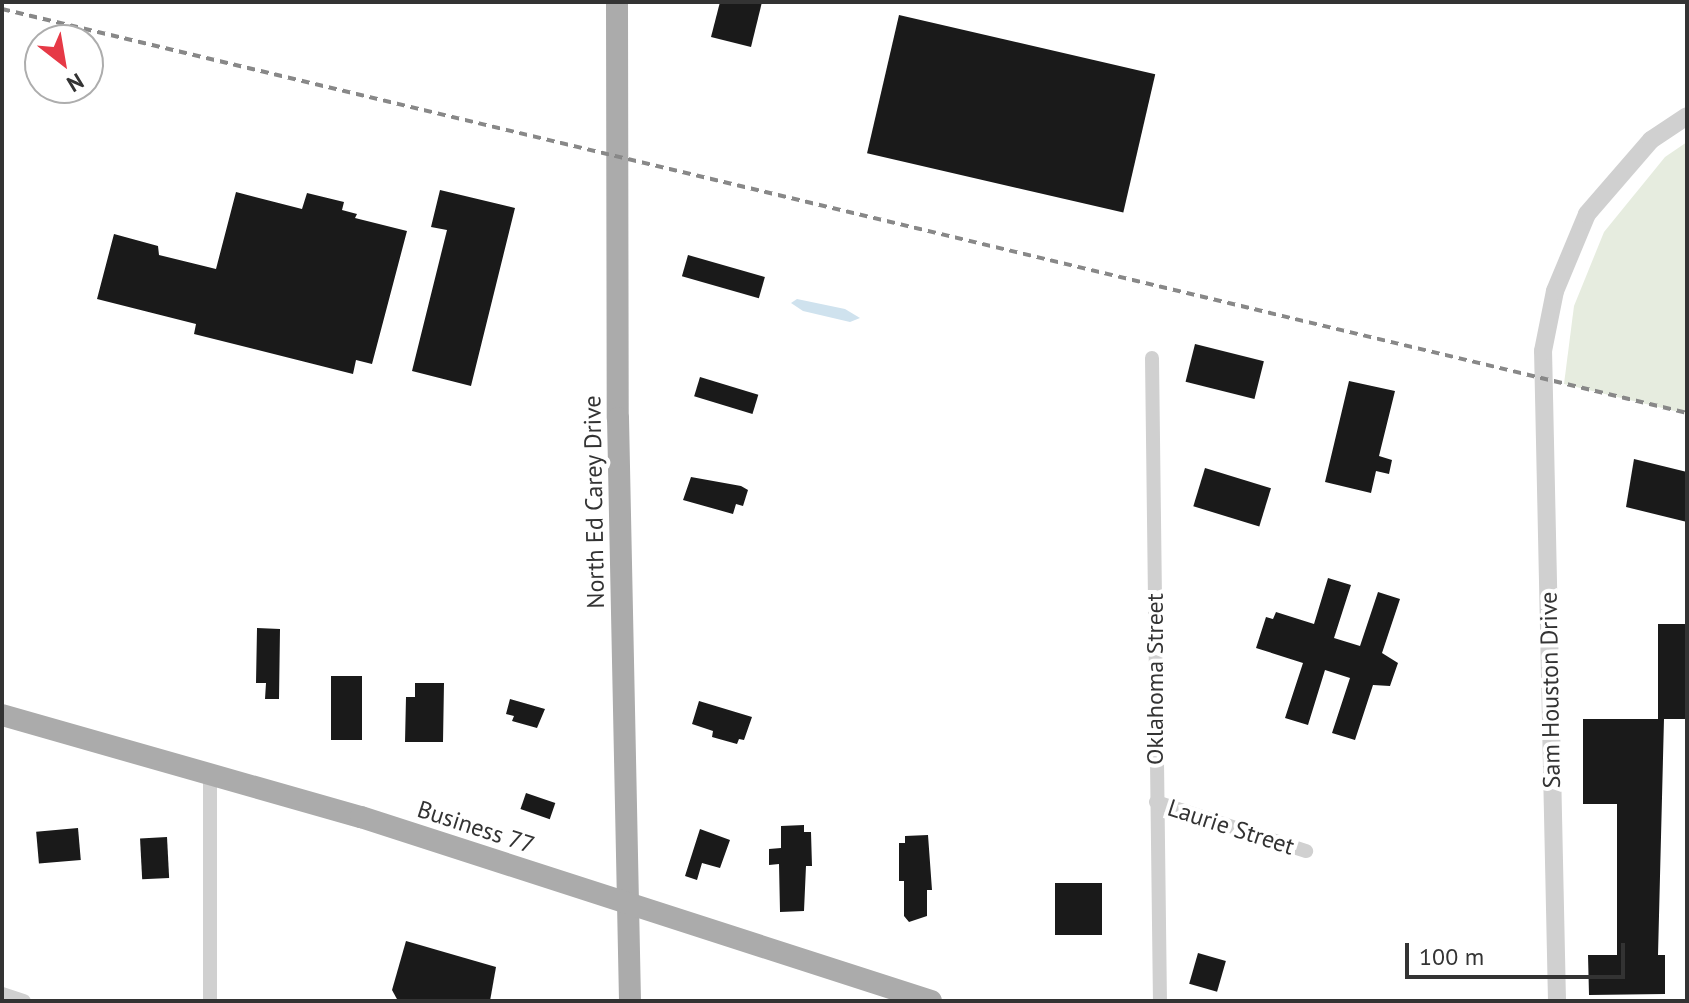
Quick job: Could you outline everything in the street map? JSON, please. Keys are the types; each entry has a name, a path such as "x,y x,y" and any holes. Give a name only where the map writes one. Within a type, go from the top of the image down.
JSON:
{"main road":[{"name":"North Ed Carey Drive","path":"617,2 630,1001"},
{"name":"Business 77","path":"2,715 361,817 628,906 931,1001"}],"street":[{"name":"Sam Houston Drive","path":"1557,1001 1542,379 1555,291 1587,214 1651,140 1687,116"},
{"name":"Oklahoma Street","path":"1152,358 1160,1001"},
{"path":"210,775 210,1001"},
{"name":"Laurie Street","path":"1156,802 1306,851"},
{"path":"2,994 24,1001"}],"shaded area":[{"path":"1687,142 1687,414 1564,384 1574,306 1604,232 1665,157"}],"water":[{"path":"797,299 845,309 860,318 850,322 803,311 791,303"}],"building":[{"path":"720,2 762,2 751,47 711,37"},
{"path":"899,15 1155,74 1123,213 867,153"},
{"path":"440,190 515,208 471,386 412,371 447,230 431,227"},
{"path":"236,192 302,209 307,193 344,202 342,210 357,214 355,218 407,231 372,364 356,360 353,374 194,334 196,324 97,299 114,234 158,246 159,255 216,269"},
{"path":"688,255 765,277 759,298 682,276"},
{"path":"1195,344 1264,361 1254,399 1186,382"},
{"path":"700,377 758,395 752,414 694,396"},
{"path":"1349,381 1395,391 1379,456 1392,460 1389,474 1376,471 1371,493 1325,482"},
{"path":"1634,459 1687,472 1687,522 1626,507"},
{"path":"1205,468 1271,488 1259,526 1193,506"},
{"path":"691,477 741,486 748,490 743,506 736,504 733,514 683,500"},
{"path":"1328,578 1351,585 1334,638 1360,646 1378,592 1400,599 1382,653 1398,663 1390,686 1373,685 1355,740 1332,733 1350,678 1325,670 1308,725 1285,718 1303,663 1256,648 1266,617 1273,619 1276,612 1314,624"},
{"path":"1658,624 1687,624 1687,719 1658,719"},
{"path":"257,628 280,629 279,699 265,699 266,683 256,683"},
{"path":"331,676 362,676 362,740 331,740"},
{"path":"415,683 444,683 443,742 405,742 406,697 415,697"},
{"path":"510,699 545,709 537,728 512,721 514,716 506,714"},
{"path":"699,701 752,717 744,740 739,739 737,744 712,737 713,731 692,724"},
{"path":"1583,719 1664,719 1658,955 1665,955 1665,994 1589,995 1588,955 1617,955 1617,804 1583,804"},
{"path":"526,793 555,803 550,819 520,809"},
{"path":"804,825 804,832 811,832 812,866 806,866 804,911 780,912 779,864 769,865 769,849 781,848 781,826"},
{"path":"78,828 81,860 39,864 36,832"},
{"path":"700,829 730,840 720,868 702,863 697,880 685,876"},
{"path":"928,835 932,890 927,890 927,916 909,922 904,916 904,881 899,881 899,843 905,843 905,836"},
{"path":"167,837 169,878 142,879 140,838"},
{"path":"1055,883 1102,883 1102,935 1055,935"},
{"path":"406,941 496,967 490,1001 398,1001 392,990"},
{"path":"1198,953 1226,961 1217,992 1189,984"}],"railway":[{"path":"2,9 1687,413"}]}
